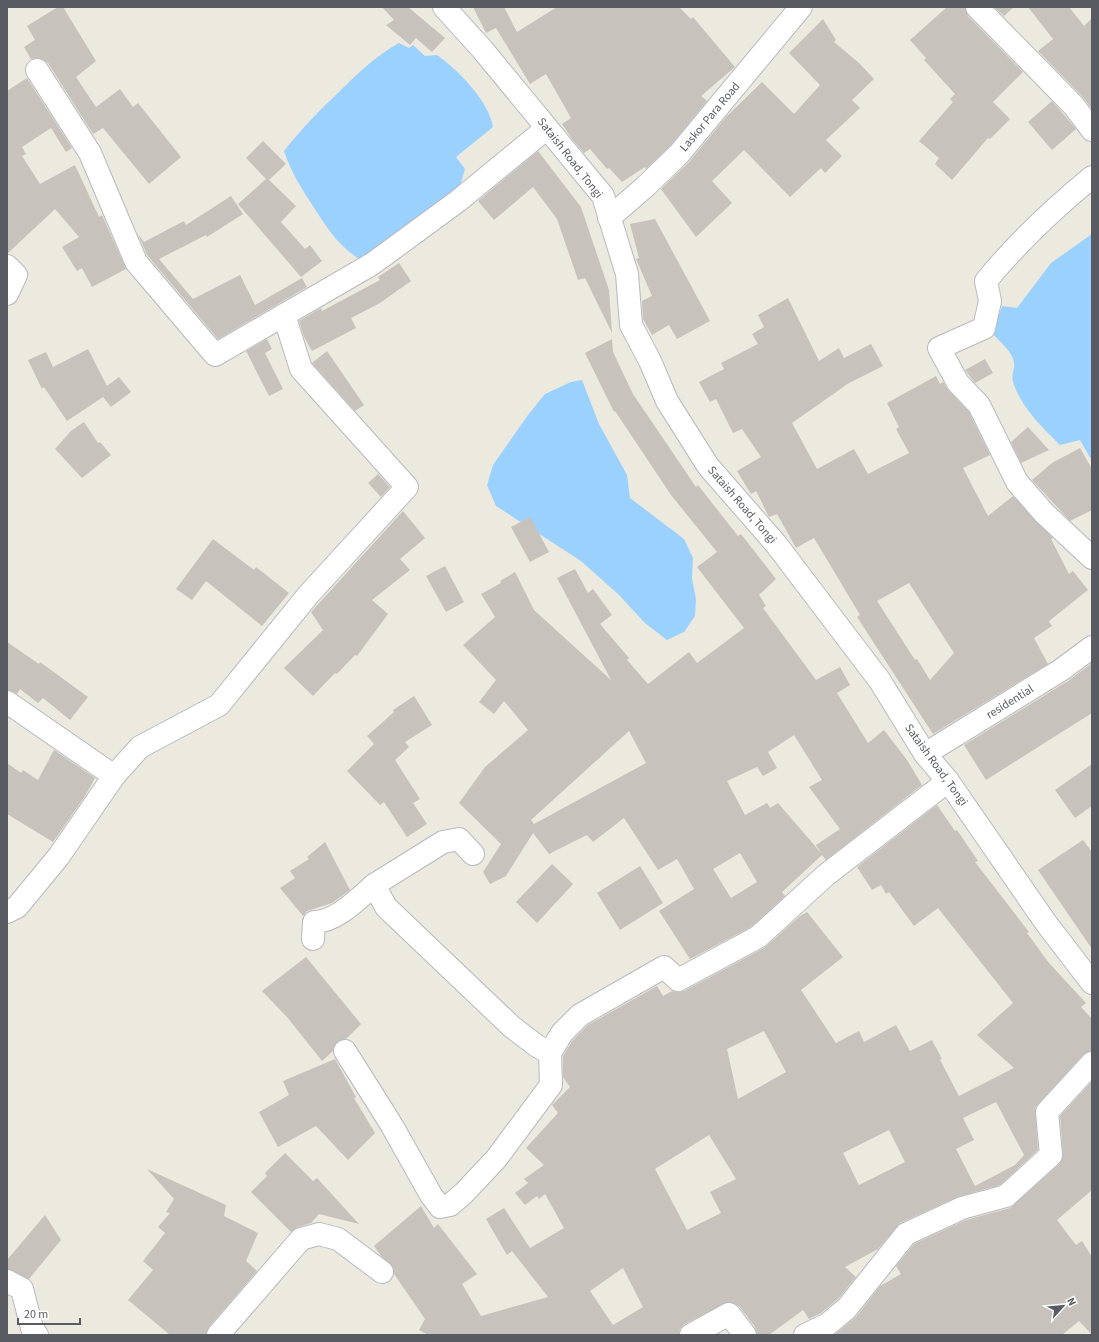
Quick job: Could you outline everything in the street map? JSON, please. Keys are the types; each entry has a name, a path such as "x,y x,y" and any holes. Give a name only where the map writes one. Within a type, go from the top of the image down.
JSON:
{"street":[{"name":"Sataish Road, Tongi","path":"444,7 482,48 603,196 628,274 631,325 650,361 668,401 708,466 776,544 880,681 925,754 948,781 1046,923 1092,983"},
{"name":"Laskor Para Road","path":"609,218 646,186 679,154 801,7"},
{"path":"977,7 1074,106 1092,130"},
{"path":"37,70 90,153 136,262 215,355 372,264 458,201 547,128"},
{"path":"1092,177 1055,207 1012,249 986,281 990,302 984,328 939,348 958,383 979,405 1017,482 1044,513 1092,558"},
{"path":"7,266 16,275 7,294"},
{"path":"7,912 16,907 59,856 114,776 140,746 219,705 309,594 407,487 301,369 284,315"},
{"name":"residential","path":"925,754 1061,670 1092,647"},
{"path":"7,702 114,776"},
{"path":"345,1051 392,1124 431,1195 440,1207 450,1204 463,1194 496,1159 550,1085 550,1053 562,1033 580,1015 664,967 678,980 758,937 826,875 948,781"},
{"path":"313,939 314,922 325,922 353,903 374,885 443,842 459,839 474,854"},
{"path":"374,885 386,907 512,1027 537,1046 550,1053"},
{"path":"805,1335 828,1324 847,1308 906,1234 962,1208 1006,1196 1051,1155 1047,1112 1092,1062"},
{"path":"218,1335 301,1239 319,1234 338,1238 382,1272"},
{"path":"7,1281 22,1289 32,1328 37,1335"},
{"path":"691,1335 729,1314 745,1335"}],"water":[{"path":"399,43 409,48 413,45 425,56 437,55 454,69 471,87 486,107 493,127 456,157 465,169 460,186 412,220 377,249 359,259 338,241 323,221 297,180 284,151 326,104 368,64"},
{"path":"1092,234 1092,461 1080,440 1060,445 1028,410 1022,402 1013,382 1013,358 993,334 1002,306 1017,308 1051,263"},
{"path":"582,380 599,424 627,475 630,498 684,539 693,558 692,579 696,599 695,616 684,632 667,640 645,623 619,595 581,561 496,506 487,485 493,465 528,415 545,394 571,382"}],"building":[{"path":"58,7 63,7 96,61 76,77 96,107 120,89 133,107 138,103 181,157 149,184 103,128 93,134 48,63 42,59 31,59 24,47 35,40 27,26"},
{"path":"382,7 408,7 445,38 432,52 416,38 410,45 386,25 394,20"},
{"path":"473,7 504,7 517,32 557,7 679,7 691,19 693,17 735,67 701,96 707,101 670,146 646,169 645,167 622,182 609,168 607,169 590,149 584,153 572,139 562,124 571,118 546,74 530,84 496,28 486,33"},
{"path":"947,7 965,7 968,16 1023,72 993,102 1010,119 990,139 988,138 952,180 935,164 939,158 919,141 953,102 950,99 955,94 924,60 926,58 910,40"},
{"path":"994,7 1014,7 1004,16"},
{"path":"1028,7 1069,7 1084,26 1092,18 1092,109 1083,97 1038,51 1053,39"},
{"path":"823,19 836,40 834,42 859,63 874,79 852,100 860,108 826,140 842,156 825,173 821,168 790,197 744,150 712,181 732,203 696,237 661,189 689,162 726,117 762,82 794,114 820,85 789,53"},
{"path":"27,78 72,148 66,152 51,128 22,147 26,154 22,156 40,184 75,165 99,217 102,215 126,269 92,287 82,268 77,271 62,247 79,237 55,209 7,254 7,91"},
{"path":"1052,101 1076,129 1052,150 1028,122"},
{"path":"263,141 286,164 269,180 296,206 281,222 305,249 310,245 322,261 301,277 238,204 266,179 246,158"},
{"path":"538,151 581,207 609,290 612,333 585,278 578,280 557,219 533,187 494,220 478,201"},
{"path":"231,196 243,214 207,237 206,235 159,259 193,299 240,275 255,305 302,278 307,287 218,339 147,255 138,234 144,242 184,221 186,225"},
{"path":"655,219 710,321 677,339 669,325 652,335 643,319 642,301 652,296 636,259 639,258 630,224"},
{"path":"399,263 411,281 380,303 351,318 356,328 312,351 304,337 299,321 321,308 322,311 380,280 378,277"},
{"path":"788,298 819,361 839,348 844,358 871,344 883,366 849,383 792,423 817,469 854,449 868,474 909,453 896,429 899,427 887,403 936,376 940,384 943,382 949,391 969,412 990,455 963,468 988,516 1013,496 1053,538 1051,539 1069,574 1073,571 1088,590 1049,621 1052,626 1034,638 1048,664 933,734 857,617 860,615 814,538 796,548 777,514 769,517 756,491 751,494 737,471 761,457 742,429 733,433 716,399 710,402 699,382 724,369 721,363 758,344 752,334 764,327 758,315","holes":["909,583 954,653 930,680 917,659 915,660 877,601"]},
{"path":"267,339 272,349 265,353 283,389 269,396 246,351"},
{"path":"612,339 613,352 633,394 696,487 698,485 738,536 741,534 776,579 759,595 766,606 763,608 816,680 840,667 850,685 837,693 868,743 884,730 907,760 922,785 826,860 822,855 782,892 785,896 751,927 690,959 659,911 694,889 677,859 658,870 624,818 593,842 587,835 549,854 533,833 506,876 490,884 483,872 501,844 459,803 485,767 528,730 504,701 494,714 479,702 496,680 463,645 495,617 481,594 501,583 500,581 515,572 534,610 611,680 557,578 575,569 588,593 593,589 612,615 600,624 629,658 627,660 648,684 689,652 697,663 744,628 697,567 717,552 671,495 615,411 614,412 585,353","holes":["629,731 646,763 534,824 531,820","794,735 822,780 809,787 840,829 816,845 822,854 778,803 770,808 767,803 745,815 727,781 757,767 763,776 777,768 768,752","740,853 757,882 731,898 713,869"]},
{"path":"88,349 107,386 119,377 131,392 111,407 103,397 67,421 44,387 42,389 28,360 46,352 53,367"},
{"path":"327,351 364,405 355,411 312,363"},
{"path":"985,359 993,373 975,383 965,370"},
{"path":"84,422 98,443 100,442 111,455 82,478 55,449 71,431"},
{"path":"1028,427 1049,450 1021,463 1011,442"},
{"path":"1080,448 1092,469 1092,510 1070,521 1032,480 1052,463"},
{"path":"378,474 390,487 381,497 368,483"},
{"path":"403,511 425,538 400,559 410,570 372,600 388,614 357,656 355,655 337,674 335,673 313,696 284,668 323,630 311,612"},
{"path":"530,517 549,552 530,562 511,527"},
{"path":"213,539 254,570 256,567 289,593 262,626 206,581 192,600 176,589"},
{"path":"445,566 464,602 446,612 426,576"},
{"path":"7,642 39,664 40,662 88,697 70,720 43,698 38,703 20,689 17,694 7,690"},
{"path":"1092,663 1092,713 986,780 964,745 1068,681"},
{"path":"414,696 432,725 405,742 409,747 395,760 420,799 413,803 427,824 407,837 384,802 380,805 347,771 374,744 367,736 394,712 393,710"},
{"path":"54,750 95,778 85,796 53,842 7,814 7,763 21,773 23,770 38,780"},
{"path":"1092,764 1092,806 1075,818 1055,790"},
{"path":"937,805 955,831 957,830 978,861 975,862 1029,932 1027,933 1049,963 1086,1003 1081,1007 1092,1019 1092,1051 1083,1055 1035,1108 1038,1150 1000,1185 957,1197 900,1223 878,1249 845,1267 856,1277 838,1299 821,1313 809,1319 803,1310 769,1335 757,1335 755,1327 739,1306 729,1302 685,1324 680,1329 679,1335 428,1335 419,1330 425,1319 394,1274 393,1267 381,1256 374,1246 421,1206 434,1228 438,1224 477,1274 462,1284 481,1316 548,1297 512,1251 507,1255 486,1219 504,1208 530,1248 564,1228 545,1194 539,1199 537,1196 525,1205 515,1193 528,1183 524,1179 544,1165 526,1148 558,1113 552,1105 570,1087 563,1077 563,1056 572,1041 588,1025 657,986 663,996 672,991 684,991 764,948 800,916 807,912 843,957 801,990 836,1043 859,1031 864,1042 896,1025 910,1051 932,1040 942,1059 940,1060 959,1096 1014,1068 977,1035 1013,1003 938,908 914,926 889,892 886,894 881,885 872,890 857,867","holes":["764,1031 786,1072 738,1099 727,1049","996,1102 1024,1155 1015,1165 975,1186 956,1149 974,1140 963,1118","889,1130 905,1162 859,1185 843,1153","709,1135 736,1179 710,1192 721,1213 687,1230 655,1169","623,1268 643,1307 613,1325 590,1291"]},
{"path":"1083,840 1092,852 1092,949 1038,870"},
{"path":"325,842 350,890 332,903 307,911 303,916 280,888 295,878 290,871 309,859 307,857"},
{"path":"552,864 573,884 537,923 516,902"},
{"path":"640,866 663,903 620,930 597,893"},
{"path":"306,957 361,1024 346,1039 338,1041 334,1046 333,1051 322,1061 287,1017 262,991"},
{"path":"335,1059 356,1097 354,1098 375,1133 348,1160 316,1126 278,1147 259,1112 289,1095 283,1081"},
{"path":"1092,1081 1092,1190 1057,1220 1076,1245 1082,1241 1092,1257 1092,1335 1079,1321 1062,1335 834,1335 857,1316 880,1286 901,1274 896,1266 914,1244 966,1220 1010,1208 1059,1164 1063,1154 1060,1116"},
{"path":"285,1153 313,1181 317,1178 359,1224 319,1214 311,1223 298,1227 291,1232 251,1192 267,1176 265,1173"},
{"path":"147,1169 226,1205 224,1216 258,1233 246,1261 257,1271 209,1327 206,1335 170,1335 128,1300 153,1270 143,1261 165,1233 158,1227 170,1213 166,1212 174,1199"},
{"path":"45,1215 61,1240 29,1279 7,1269 7,1260"}]}
